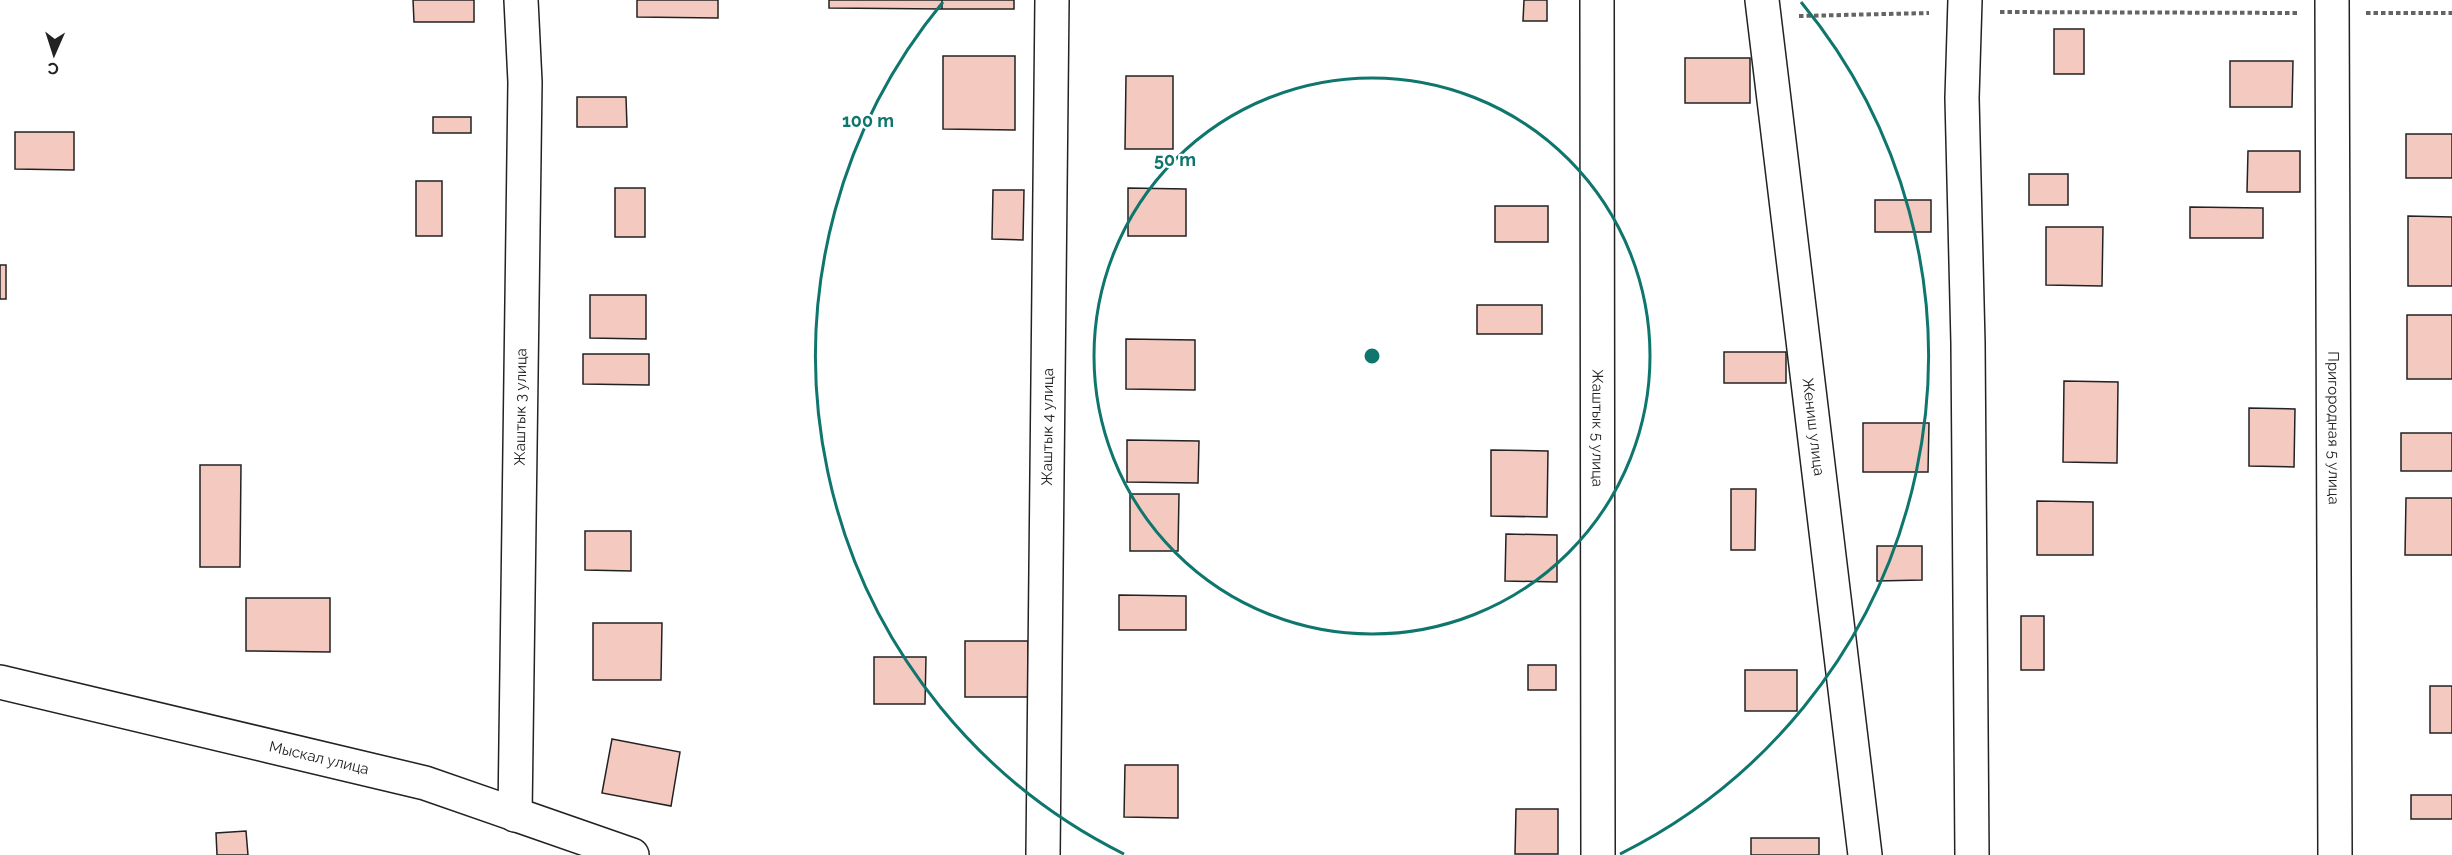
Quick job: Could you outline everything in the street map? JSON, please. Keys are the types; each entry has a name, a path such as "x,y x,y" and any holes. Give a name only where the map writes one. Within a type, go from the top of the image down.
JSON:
{"street":[{"name":"Жаштык 3 улица","path":"515,814 525,82 522,0"},
{"name":"Жаштык 4 улица","path":"1043,855 1052,0"},
{"name":"Жаштык 5 улица","path":"1597,0 1598,855"},
{"path":"1965,6 1962,98 1968,343 1972,855"},
{"name":"Пригородная 5 улица","path":"2332,7 2335,855"},
{"name":"Жениш улица","path":"1762,8 1865,855"},
{"name":"Мыскал улица","path":"0,682 424,783 632,855"}],"path":[{"path":"1762,8 2332,7 2452,13"}],"building":[{"path":"413,0 474,0 474,22 414,22"},
{"path":"637,0 718,0 718,18 637,17"},
{"path":"829,0 942,0 942,9 829,8"},
{"path":"942,0 1014,0 1014,9 942,9"},
{"path":"1524,0 1547,0 1547,21 1523,21"},
{"path":"2054,29 2084,29 2084,74 2054,74"},
{"path":"943,56 1015,56 1015,130 943,129"},
{"path":"1685,58 1750,58 1750,103 1685,103"},
{"path":"2230,61 2293,61 2292,107 2230,107"},
{"path":"1126,76 1173,76 1173,149 1125,149"},
{"path":"577,97 626,97 627,127 577,127"},
{"path":"433,117 471,117 471,133 433,133"},
{"path":"15,132 74,132 74,170 15,169"},
{"path":"2406,134 2452,134 2452,178 2406,178"},
{"path":"2248,151 2300,151 2300,192 2247,192"},
{"path":"2029,174 2068,174 2068,205 2029,205"},
{"path":"416,181 442,181 442,236 416,236"},
{"path":"615,188 645,188 645,237 615,237"},
{"path":"1128,188 1186,189 1186,236 1128,236"},
{"path":"993,190 1024,190 1023,240 992,239"},
{"path":"1875,200 1931,200 1931,232 1875,232"},
{"path":"1495,206 1548,206 1548,242 1495,242"},
{"path":"2190,207 2263,208 2263,238 2190,238"},
{"path":"2408,216 2452,217 2452,286 2408,286"},
{"path":"2046,227 2103,227 2102,286 2046,285"},
{"path":"0,265 6,265 6,299 0,299"},
{"path":"590,295 646,295 646,339 590,338"},
{"path":"1477,305 1542,305 1542,334 1477,334"},
{"path":"2407,315 2452,315 2452,379 2407,379"},
{"path":"1126,339 1195,340 1195,390 1126,389"},
{"path":"1724,352 1786,352 1786,383 1724,383"},
{"path":"583,354 649,354 649,385 583,384"},
{"path":"2064,381 2118,382 2117,463 2063,462"},
{"path":"2249,408 2295,409 2294,467 2249,466"},
{"path":"1863,423 1929,423 1928,472 1863,472"},
{"path":"2401,433 2452,433 2452,471 2401,471"},
{"path":"1127,440 1199,441 1198,483 1127,482"},
{"path":"1491,450 1548,451 1547,517 1491,516"},
{"path":"200,465 241,465 240,567 200,567"},
{"path":"1731,489 1756,489 1755,550 1731,550"},
{"path":"1130,494 1179,494 1178,551 1130,551"},
{"path":"2406,498 2452,498 2452,555 2405,555"},
{"path":"2037,501 2093,502 2093,555 2037,555"},
{"path":"585,531 631,531 631,571 585,570"},
{"path":"1506,534 1557,535 1557,582 1505,581"},
{"path":"1877,546 1922,546 1922,580 1877,581"},
{"path":"1119,595 1186,596 1186,630 1119,630"},
{"path":"246,598 330,598 330,652 246,651"},
{"path":"2021,616 2044,616 2044,670 2021,670"},
{"path":"593,623 662,623 661,680 593,680"},
{"path":"965,641 1028,641 1028,697 965,697"},
{"path":"874,657 926,657 925,704 874,704"},
{"path":"1528,665 1556,665 1556,690 1528,690"},
{"path":"1745,670 1797,670 1797,711 1745,711"},
{"path":"2430,686 2452,686 2452,733 2430,733"},
{"path":"612,739 680,752 671,806 602,793"},
{"path":"1125,765 1178,765 1178,818 1124,817"},
{"path":"2411,795 2452,795 2452,819 2411,819"},
{"path":"1516,809 1558,809 1558,854 1515,854"},
{"path":"246,831 248,855 217,855 216,833"},
{"path":"1751,838 1819,838 1819,855 1751,855"}]}
